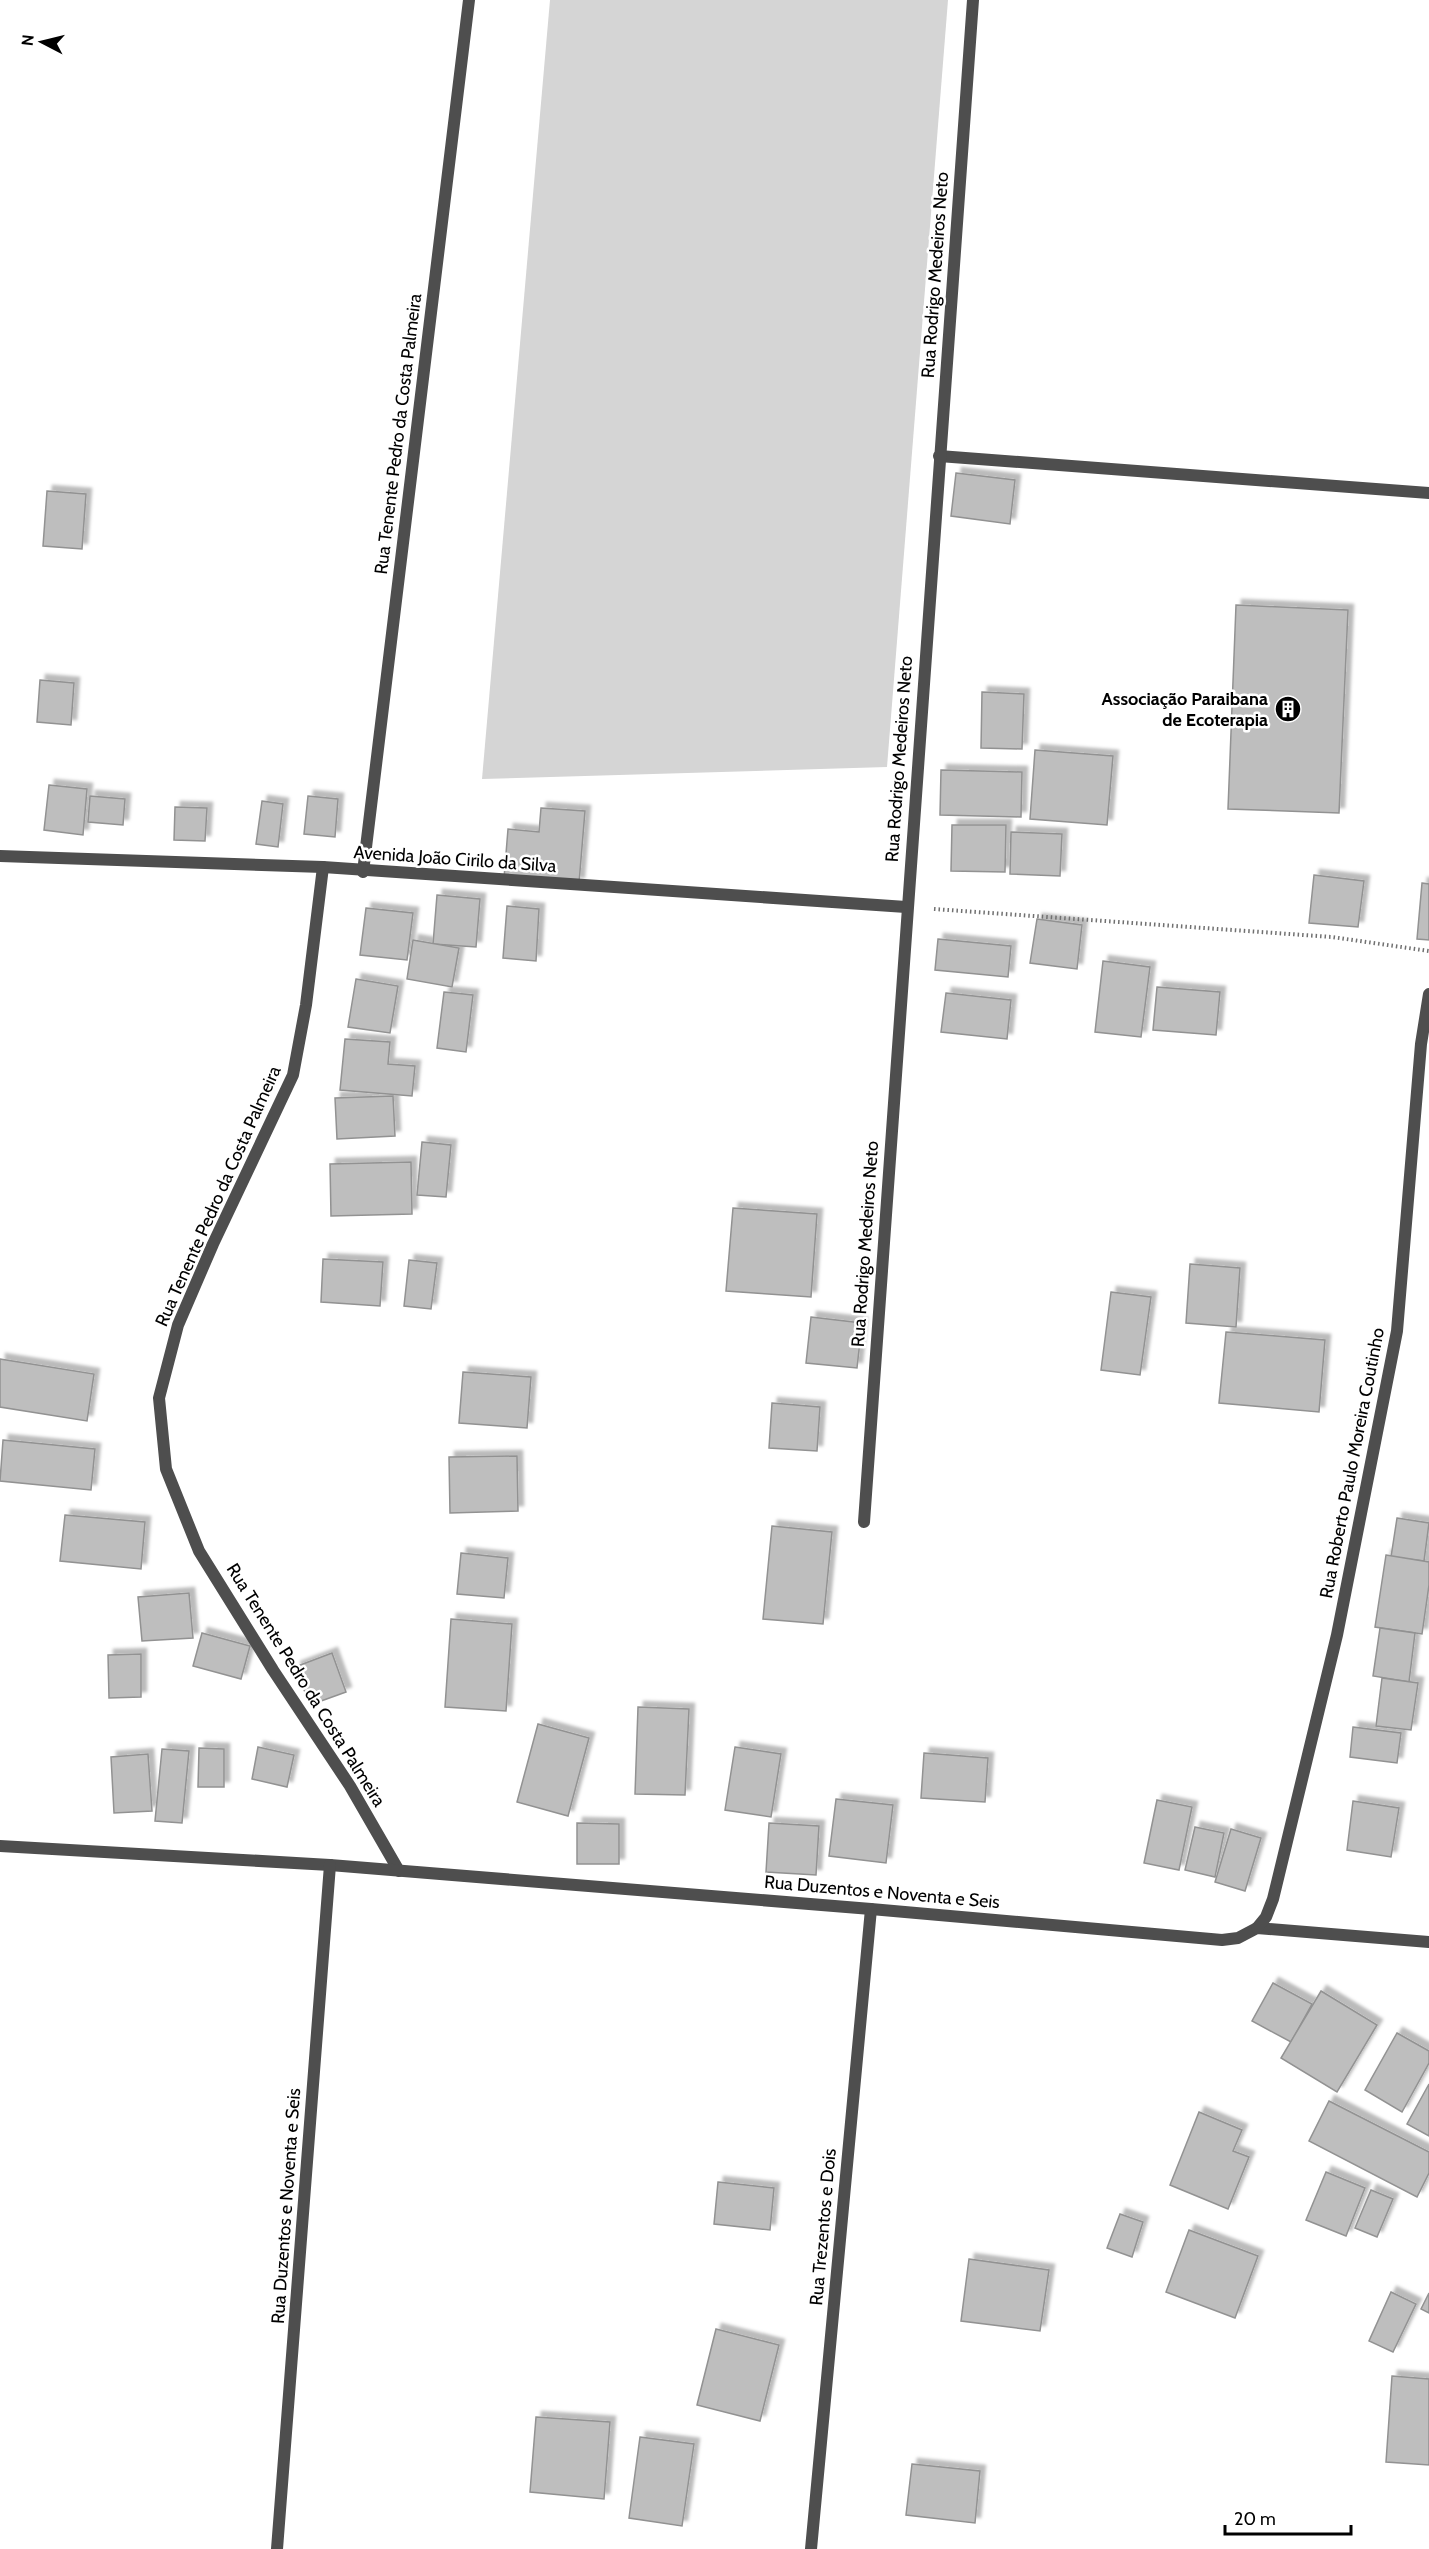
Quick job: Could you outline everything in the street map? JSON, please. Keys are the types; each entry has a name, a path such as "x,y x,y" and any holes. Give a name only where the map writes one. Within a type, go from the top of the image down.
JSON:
{"street":[{"name":"Rua Tenente Pedro da Costa Palmeira","path":"363,872 470,0"},
{"name":"Rua Rodrigo Medeiros Neto","path":"864,1522 906,907 973,0"},
{"path":"939,456 1429,493"},
{"name":"Avenida João Cirilo da Silva","path":"0,856 323,867 363,872 906,907"},
{"name":"Rua Tenente Pedro da Costa Palmeira","path":"323,867 306,1005 293,1075 213,1244 178,1325 159,1398 166,1469 199,1551 273,1670 350,1786 399,1871"},
{"name":"Rua Roberto Paulo Moreira Coutinho","path":"1257,1928 1266,1917 1273,1899 1335,1647 1397,1331 1421,1044 1429,994"},
{"name":"Rua Duzentos e Noventa e Seis","path":"0,1846 330,1865 1222,1940 1238,1938 1257,1928 1429,1942"},
{"name":"Rua Duzentos e Noventa e Seis","path":"278,2549 330,1865"},
{"name":"Rua Trezentos e Dois","path":"811,2549 871,1909"}],"path":[{"path":"906,907 1332,937 1429,951"}],"shaded area":[{"path":"550,0 948,0 887,767 482,779"}],"building":[{"path":"956,473 1015,480 1010,524 951,516"},
{"path":"47,491 86,494 82,549 43,546"},
{"name":"Associação Paraibana de Ecoterapia","path":"1236,605 1348,610 1339,813 1228,809"},
{"path":"40,680 74,683 71,725 37,722"},
{"path":"982,692 1024,694 1022,749 981,748"},
{"path":"1035,750 1113,756 1107,825 1030,819"},
{"path":"941,770 1022,772 1021,817 940,815"},
{"path":"49,785 87,789 83,835 44,830"},
{"path":"90,796 125,799 123,825 88,822"},
{"path":"308,796 338,799 335,837 304,834"},
{"path":"262,801 283,804 278,847 256,844"},
{"path":"175,807 207,808 205,841 174,840"},
{"path":"541,808 585,811 579,883 504,878 508,829 539,832"},
{"path":"952,825 1006,825 1005,872 951,871"},
{"path":"1011,832 1062,834 1060,876 1010,874"},
{"path":"1314,875 1364,881 1358,927 1309,923"},
{"path":"1422,883 1429,884 1429,940 1417,939"},
{"path":"437,895 480,899 476,947 433,944"},
{"path":"507,906 539,909 536,961 503,958"},
{"path":"366,908 413,913 407,960 360,955"},
{"path":"1037,919 1082,925 1077,969 1030,963"},
{"path":"938,939 1011,946 1008,977 935,970"},
{"path":"413,940 459,948 452,987 407,979"},
{"path":"1103,961 1150,967 1141,1037 1095,1032"},
{"path":"356,979 398,986 390,1033 348,1027"},
{"path":"1157,987 1220,992 1216,1035 1153,1030"},
{"path":"444,992 473,995 466,1052 437,1048"},
{"path":"946,993 1011,1000 1007,1039 941,1032"},
{"path":"345,1039 390,1042 388,1064 415,1066 412,1096 340,1090"},
{"path":"393,1096 395,1136 337,1139 335,1098"},
{"path":"422,1142 451,1145 446,1197 417,1195"},
{"path":"411,1162 412,1214 331,1216 330,1164"},
{"path":"733,1208 817,1214 811,1297 726,1291"},
{"path":"323,1259 383,1262 380,1306 321,1302"},
{"path":"409,1260 437,1263 431,1309 404,1306"},
{"path":"1190,1264 1240,1268 1236,1327 1186,1323"},
{"path":"1111,1292 1151,1297 1140,1375 1101,1370"},
{"path":"811,1317 862,1323 857,1368 806,1363"},
{"path":"1226,1332 1325,1340 1319,1412 1219,1403"},
{"path":"0,1359 94,1374 87,1421 0,1407"},
{"path":"463,1372 531,1377 527,1428 459,1423"},
{"path":"772,1403 820,1407 817,1451 769,1448"},
{"path":"3,1440 95,1449 91,1490 0,1481"},
{"path":"517,1456 518,1511 450,1513 449,1457"},
{"path":"65,1515 145,1522 141,1569 60,1561"},
{"path":"1397,1518 1429,1523 1424,1561 1391,1557"},
{"path":"772,1526 832,1532 823,1624 763,1619"},
{"path":"461,1553 508,1558 504,1598 457,1594"},
{"path":"1386,1555 1429,1562 1429,1585 1422,1634 1375,1627"},
{"path":"189,1593 193,1638 142,1641 138,1597"},
{"path":"451,1619 512,1624 506,1711 445,1707"},
{"path":"1380,1628 1415,1633 1409,1682 1373,1676"},
{"path":"202,1633 250,1646 241,1679 193,1666"},
{"path":"332,1653 346,1692 310,1705 295,1667"},
{"path":"141,1654 141,1697 109,1698 108,1655"},
{"path":"1382,1678 1418,1683 1411,1730 1376,1726"},
{"path":"638,1707 689,1709 685,1795 635,1794"},
{"path":"538,1724 589,1738 568,1816 517,1802"},
{"path":"1353,1727 1401,1733 1397,1763 1350,1757"},
{"path":"258,1747 294,1755 287,1787 252,1779"},
{"path":"735,1747 781,1754 771,1817 725,1810"},
{"path":"199,1748 224,1749 224,1787 198,1787"},
{"path":"162,1749 189,1751 182,1823 155,1821"},
{"path":"924,1753 988,1758 985,1802 921,1798"},
{"path":"148,1754 152,1811 114,1813 111,1757"},
{"path":"836,1799 893,1805 886,1863 829,1856"},
{"path":"1157,1800 1192,1807 1179,1870 1144,1863"},
{"path":"1353,1801 1399,1808 1391,1857 1347,1850"},
{"path":"577,1823 619,1824 619,1864 577,1864"},
{"path":"769,1823 819,1826 816,1875 766,1872"},
{"path":"1195,1827 1224,1833 1215,1877 1185,1870"},
{"path":"1231,1829 1261,1838 1245,1891 1215,1882"},
{"path":"1273,1983 1312,2004 1291,2042 1252,2021"},
{"path":"1321,1991 1377,2025 1337,2092 1281,2058"},
{"path":"1397,2033 1429,2051 1429,2063 1402,2112 1365,2090"},
{"path":"1429,2084 1429,2136 1407,2124"},
{"path":"1329,2101 1429,2152 1429,2173 1417,2197 1309,2141"},
{"path":"1199,2112 1242,2130 1233,2151 1249,2157 1228,2209 1170,2185"},
{"path":"1326,2172 1365,2188 1346,2236 1306,2220"},
{"path":"718,2182 774,2188 770,2230 714,2224"},
{"path":"1371,2190 1393,2199 1377,2237 1355,2228"},
{"path":"1120,2214 1143,2222 1132,2257 1107,2248"},
{"path":"1189,2230 1258,2256 1235,2318 1166,2292"},
{"path":"969,2259 1049,2270 1040,2331 961,2321"},
{"path":"1391,2292 1416,2304 1393,2352 1369,2341"},
{"path":"1429,2293 1429,2313 1421,2309"},
{"path":"716,2329 779,2345 760,2421 697,2405"},
{"path":"1392,2376 1429,2379 1429,2465 1386,2462"},
{"path":"536,2417 610,2422 604,2499 530,2492"},
{"path":"640,2437 694,2444 682,2526 629,2518"},
{"path":"912,2464 980,2471 975,2523 906,2515"}],"place":[{"name":"Associação Paraibana de Ecoterapia","path":"1288,709"}]}
